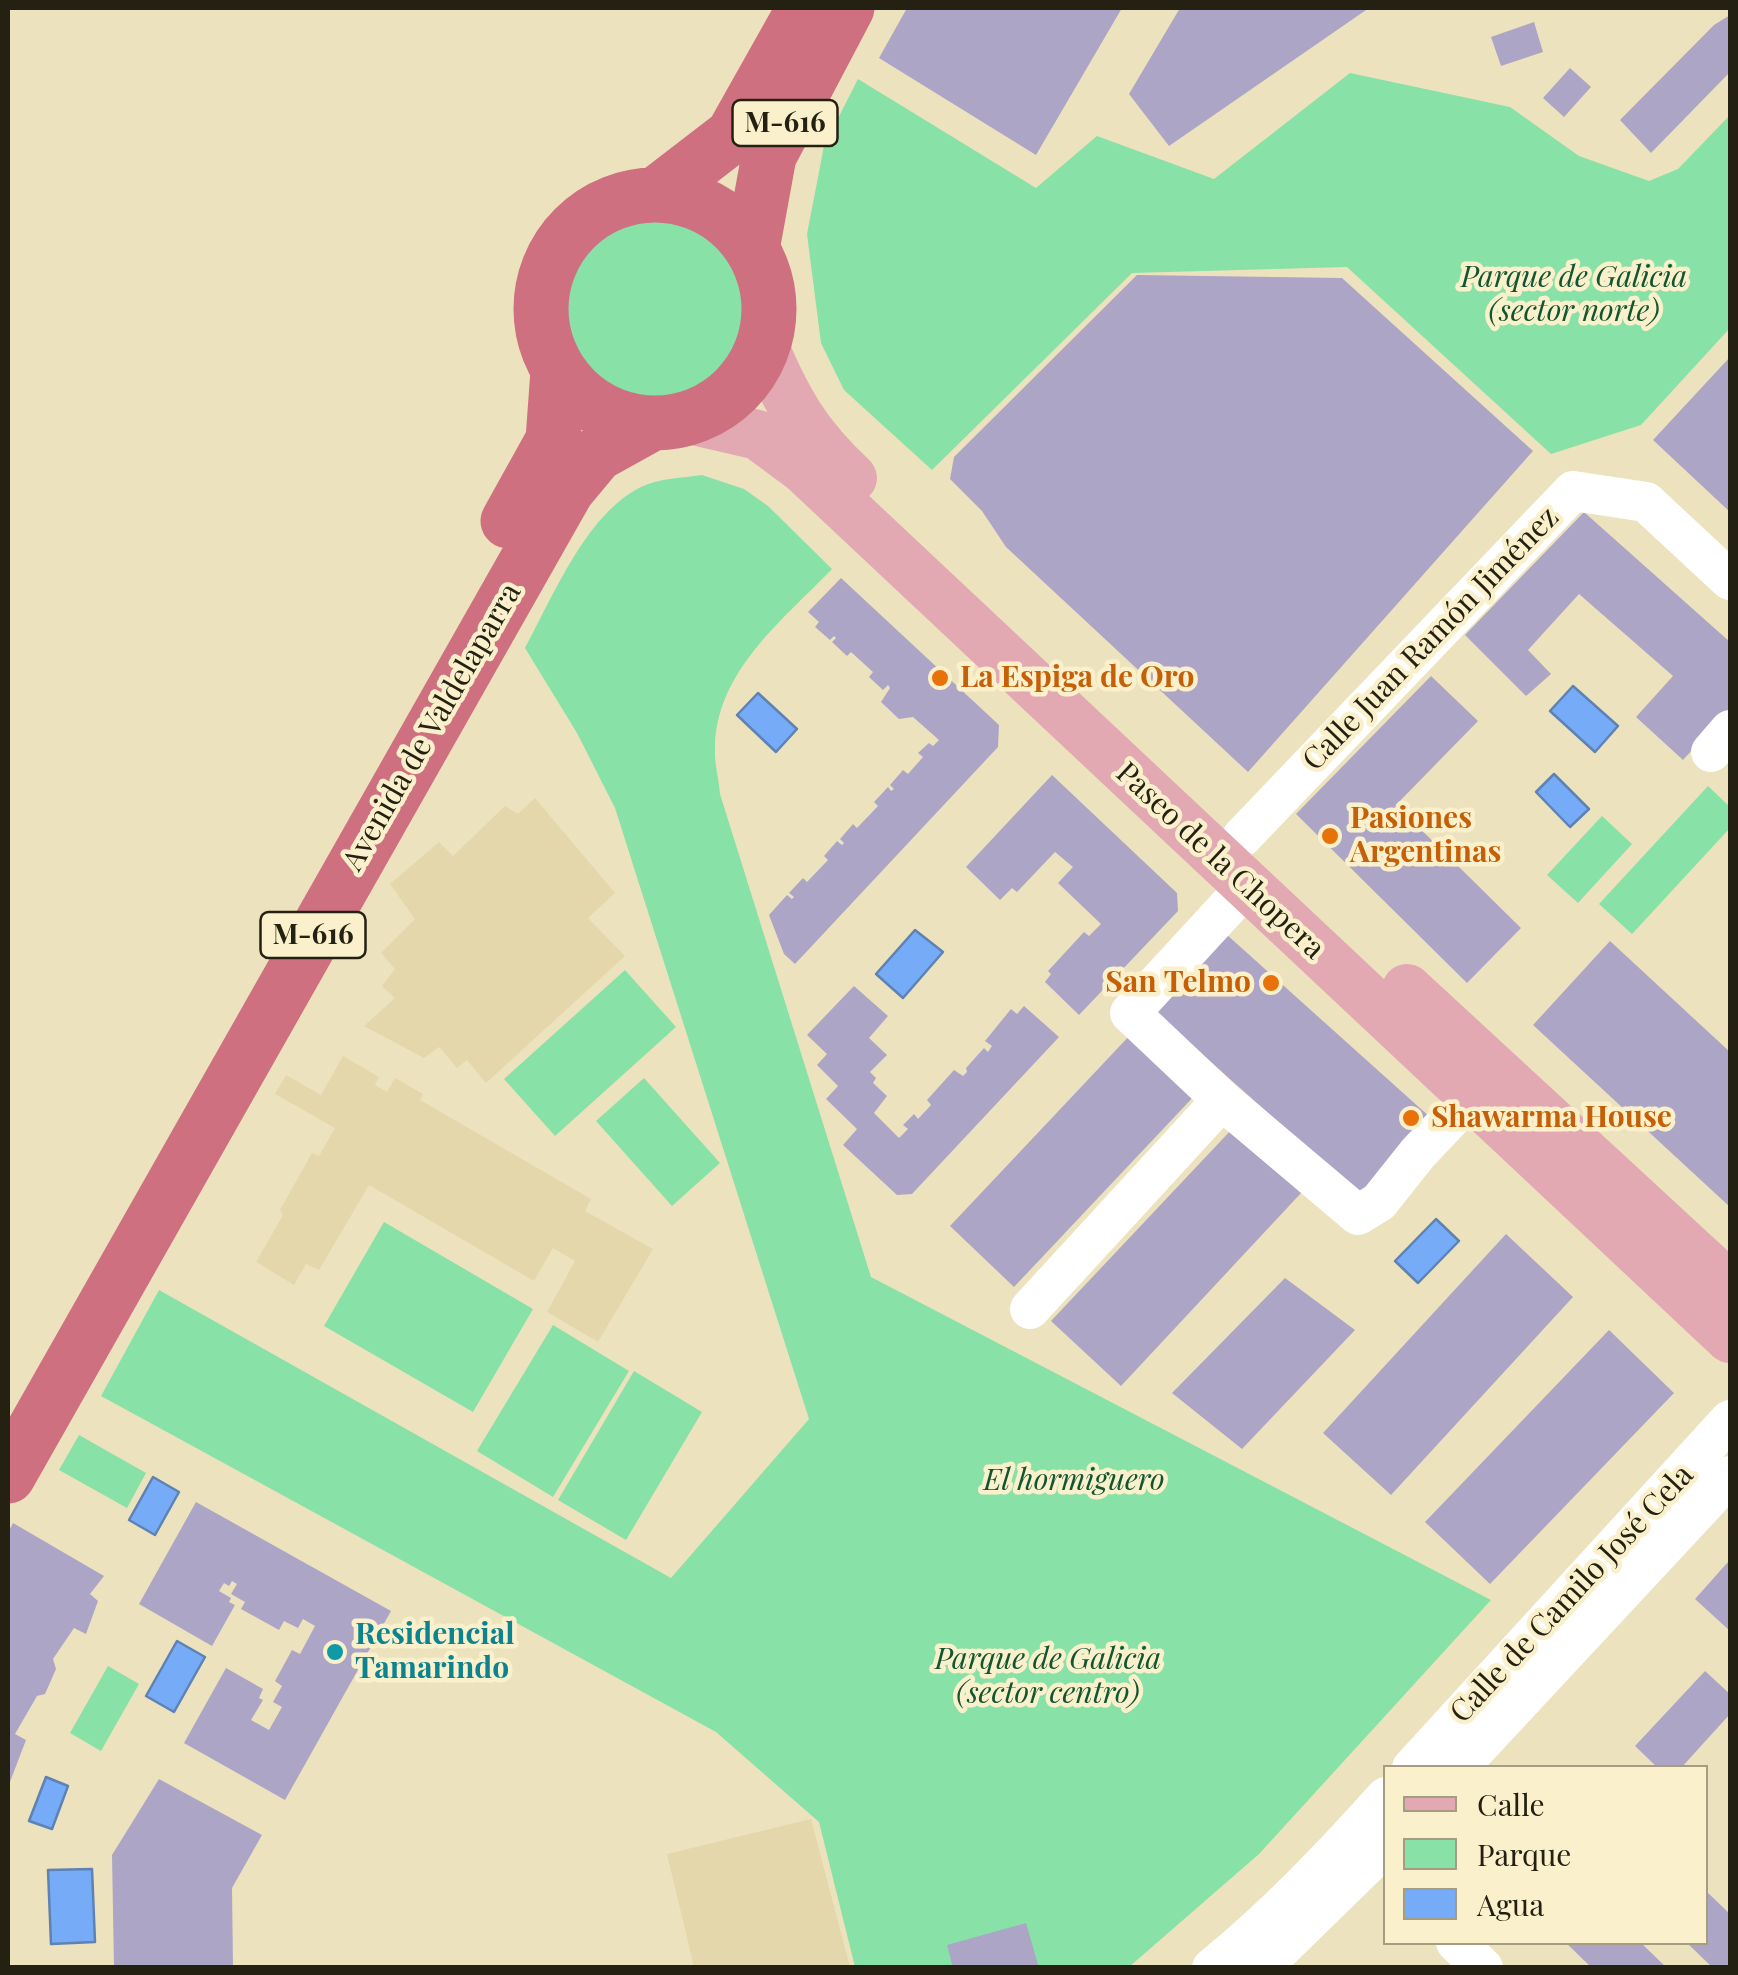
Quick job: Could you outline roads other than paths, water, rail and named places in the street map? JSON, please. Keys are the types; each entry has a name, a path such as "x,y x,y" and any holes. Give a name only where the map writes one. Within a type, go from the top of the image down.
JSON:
{"highway":[{"name":"M-616","path":"655,195 732,135 805,8"},
{"name":"M-616","path":"752,249 769,156 847,8"},
{"name":"M-616","path":"655,195 693,201 727,220 752,249 766,280 770,314 764,347 747,378 721,403 670,422 615,417 583,398 558,371 544,339 540,304 547,270 564,239 589,215 621,200 655,195"},
{"name":"Avenida de Valdelaparra","path":"8,1403 553,440 558,371"},
{"name":"Avenida de Valdelaparra","path":"8,1476 567,490 597,454 670,422"}],"main road":[{"name":"Paseo de la Chopera","path":"764,347 788,402 827,455 1730,1288"},
{"name":"Paseo de la Chopera","path":"670,422 758,435 804,469 1730,1338"}],"street":[{"name":"Calle Juan Ramón Jiménez","path":"1242,837 1573,490 1646,502 1730,580"},
{"path":"1246,886 1130,1014 1222,1100 1358,1215 1380,1202 1418,1153 1472,1097"},
{"path":"1030,1309 1222,1100"},
{"name":"Calle de Camilo José Cela","path":"1415,1765 1730,1420"},
{"name":"Calle de Camilo José Cela","path":"1461,1765 1730,1476"},
{"path":"1261,1968 1372,1857 1383,1810"},
{"path":"1212,1968 1241,1944 1372,1857"},
{"path":"1459,1945 1483,1968"}],"water":[{"path":"1573,686 1618,726 1595,752 1550,711"},
{"path":"758,693 797,729 776,752 737,715"},
{"path":"1554,774 1589,809 1570,827 1536,792"},
{"path":"915,930 943,952 903,998 876,974"},
{"path":"1436,1219 1459,1241 1418,1283 1395,1261"},
{"path":"153,1477 179,1492 155,1535 129,1520"},
{"path":"177,1641 205,1657 174,1712 146,1696"},
{"path":"46,1777 68,1786 52,1829 29,1821"},
{"path":"92,1869 95,1942 51,1944 48,1870"}],"place":[{"name":"La Espiga de Oro","path":"940,678"},
{"name":"Pasiones Argentinas","path":"1330,836"},
{"name":"San Telmo","path":"1271,983"},
{"name":"Shawarma House","path":"1411,1118"},
{"name":"Residencial Tamarindo","path":"335,1652"}],"park label":[{"name":"Parque de Galicia (sector norte)","path":"1574,295"},
{"name":"El hormiguero","path":"1074,1481"},
{"name":"Parque de Galicia (sector centro)","path":"1048,1677"}]}
